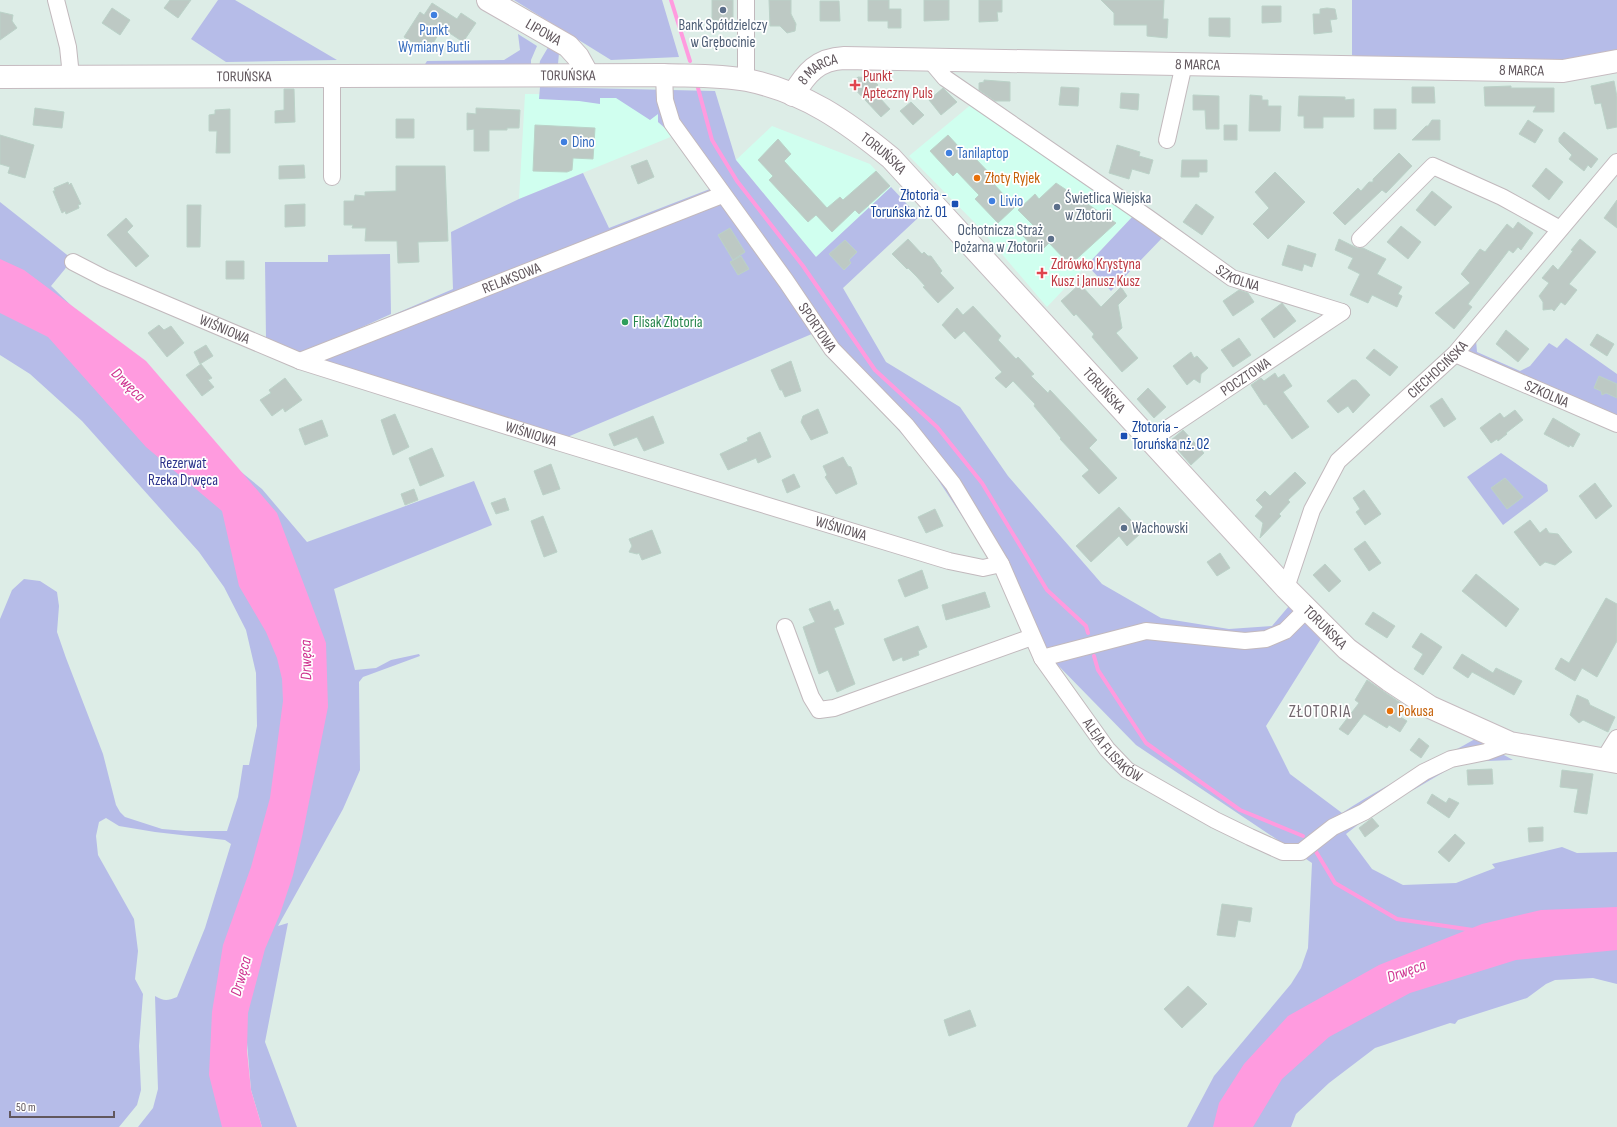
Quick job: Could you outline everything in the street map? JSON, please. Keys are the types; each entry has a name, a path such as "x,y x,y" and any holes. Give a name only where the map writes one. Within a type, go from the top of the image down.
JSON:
{"main road":[{"name":"LIPOWA","path":"488,0 568,46 578,57 588,75"},
{"name":"8 MARCA","path":"793,95 814,68 827,60 844,58 1564,71 1617,62"},
{"name":"TORUŃSKA","path":"0,76 332,77 664,75 746,80 816,104 843,120 891,158 1149,441 1286,588 1346,649 1389,680 1430,706 1510,743 1610,761"}],"street":[{"path":"56,0 68,47 71,76"},
{"path":"746,0 746,80"},
{"name":"SZKOLNA","path":"929,59 945,78 1147,217 1232,278 1342,312"},
{"path":"1167,140 1184,64"},
{"name":"SPORTOWA","path":"664,75 665,100 672,123 722,195 786,281 832,349 906,425 953,484 1001,564"},
{"path":"332,77 332,177"},
{"name":"CIECHOCIŃSKA","path":"1286,588 1312,510 1338,461 1455,354 1617,162"},
{"path":"1360,239 1433,166 1502,197 1560,229"},
{"name":"RELAKSOWA","path":"300,361 722,195"},
{"name":"WIŚNIOWA","path":"73,262 111,281 300,361 548,439 949,561 983,568 1001,564"},
{"name":"POCZTOWA","path":"1149,441 1342,312"},
{"name":"SZKOLNA","path":"1455,354 1617,424"},
{"name":"ALEJA FLISAKÓW","path":"1001,564 1042,658 1107,749 1127,770 1215,820 1283,852 1301,852 1333,827 1364,812 1424,772 1451,759 1486,752 1510,743"},
{"path":"1042,658 1146,631 1245,641 1266,639 1285,631 1307,609"},
{"path":"785,627 811,697 819,710 834,708 1032,637"},
{"path":"1610,761 1617,738"}],"shaded area":[{"path":"525,94 657,95 658,122 673,136 519,199"},
{"path":"973,103 1134,215 1047,307 978,226 909,156"},
{"path":"772,126 870,164 891,187 816,257 736,160"}],"green space":[{"path":"218,0 235,0 337,60 226,62 191,39"},
{"path":"514,0 662,0 679,57 611,60"},
{"path":"1352,0 1617,0 1617,53 1591,61 1366,58 1352,55"},
{"path":"518,34 537,46 531,60 531,69 422,69 427,61 504,60 520,50"},
{"path":"550,44 559,53 558,64 539,68 540,61"},
{"path":"540,87 715,91 736,160 816,257 891,187 919,217 843,288 886,362 960,407 1008,476 1102,584 1161,618 1229,629 1272,626 1289,606 1322,637 1266,726 1290,774 1342,813 1391,784 1475,739 1513,760 1461,762 1415,789 1387,802 1346,834 1372,869 1403,885 1456,883 1495,868 1492,864 1562,847 1577,853 1617,852 1617,984 1593,978 1555,980 1546,984 1527,998 1458,1020 1455,1024 1450,1023 1375,1048 1329,1083 1296,1114 1291,1127 1187,1127 1214,1076 1291,984 1301,968 1308,948 1312,863 1136,745 1045,652 991,560 925,460 855,381 826,328 565,438 301,354 266,339 265,262 328,262 328,255 390,254 391,314 318,347 453,289 451,232 519,199 583,173 609,228 715,187 672,134 658,122 658,114 650,120 616,98 600,98 600,104 579,101 539,99"},
{"name":"Rezerwat Rzeka Drwęca","path":"0,202 71,258 65,269 51,286 214,444 224,458 262,489 307,542 474,481 492,525 334,589 355,670 376,668 391,660 419,654 420,656 363,677 359,682 360,770 343,809 278,926 288,923 265,1042 297,1127 262,1127 251,1090 247,1043 244,1073 252,1127 138,1127 153,1108 158,1089 155,996 166,1000 177,997 205,928 231,844 225,840 155,832 119,826 106,818 99,822 96,836 98,855 134,919 138,951 135,979 143,994 139,1046 141,1090 137,1105 119,1127 0,1127 0,619 12,590 24,579 40,581 57,592 59,606 57,632 103,754 116,805 125,817 162,829 186,831 227,831 238,797 243,765 249,765 257,726 256,673 246,630 224,587 199,552 82,421 30,374 0,355"},
{"path":"1134,215 1164,236 1111,291 1087,265"},
{"path":"1566,338 1617,374 1617,420 1466,352 1476,340 1477,352 1520,371 1530,366 1549,343 1557,348"},
{"path":"1501,453 1547,485 1548,491 1503,525 1467,477"}],"water":[{"name":"Drwęca","path":"0,259 24,270 146,361 277,513 326,643 328,707 302,837 293,875 280,914 265,949 248,1013 247,1050 251,1090 262,1127 222,1127 209,1075 212,1012 223,945 251,867 270,798 283,701 282,679 277,658 266,632 239,586 222,511 146,447 48,337 0,313"},
{"name":"Drwęca","path":"1617,907 1617,950 1516,960 1410,993 1329,1037 1282,1079 1253,1127 1213,1127 1219,1103 1244,1064 1288,1016 1379,965 1482,924 1541,910"}],"building":[{"path":"170,0 191,0 178,18 164,8"},
{"name":"Bank Spółdzielczy w Grębocinie","path":"712,0 733,0 733,21 712,20"},
{"path":"769,0 791,0 791,14 796,24 795,31 787,33 780,26 770,26"},
{"path":"868,0 889,0 889,9 901,9 901,28 888,28 888,21 868,21"},
{"path":"924,0 949,0 949,20 924,21"},
{"path":"979,0 1002,0 1002,12 997,12 998,21 979,22"},
{"path":"1101,0 1164,0 1163,19 1168,19 1167,38 1147,36 1147,25 1114,25 1114,13"},
{"path":"820,1 839,1 840,21 820,21"},
{"path":"432,3 457,19 461,13 476,23 463,42 442,28 428,52 404,37 420,12 424,15"},
{"path":"1262,6 1281,6 1281,22 1262,23"},
{"path":"112,8 130,20 120,35 102,23"},
{"path":"1320,9 1335,9 1337,19 1330,20 1332,32 1314,34 1313,14 1320,14"},
{"path":"0,12 13,15 12,21 17,28 0,40"},
{"path":"1209,18 1230,18 1230,37 1209,36"},
{"path":"858,77 872,78 878,85 875,87 880,94 878,96 890,109 881,117 850,84"},
{"path":"984,80 1010,82 1010,101 995,101 979,90 979,83 984,82"},
{"path":"1614,81 1617,97 1617,127 1607,129 1601,103 1595,104 1591,86"},
{"path":"1511,86 1511,88 1554,88 1554,112 1533,112 1536,106 1485,106 1484,87"},
{"path":"1061,87 1079,88 1078,106 1059,105"},
{"path":"1412,87 1434,87 1435,103 1412,103"},
{"path":"943,88 957,102 941,115 929,100"},
{"path":"284,89 294,89 295,122 275,123 275,111 284,110"},
{"path":"1121,93 1139,94 1138,110 1120,108"},
{"path":"1193,95 1219,96 1219,129 1206,129 1205,110 1193,110"},
{"path":"1250,95 1262,96 1262,100 1268,100 1268,106 1281,106 1280,131 1249,131"},
{"path":"1299,96 1345,97 1345,100 1354,99 1354,117 1323,117 1323,128 1304,128 1304,116 1298,116"},
{"path":"911,102 924,115 913,125 900,111"},
{"path":"35,108 64,112 62,128 33,125"},
{"path":"476,108 520,110 519,128 489,130 489,151 474,151 474,129 467,130 467,113 476,114"},
{"path":"230,109 230,153 216,153 217,131 209,131 209,115 215,114 215,110"},
{"path":"1374,109 1396,109 1396,129 1374,129"},
{"path":"396,119 414,119 414,138 396,138"},
{"path":"1432,120 1440,120 1440,140 1412,140 1426,126 1428,126"},
{"path":"1528,120 1543,130 1535,143 1519,134"},
{"name":"Dino","path":"535,125 595,128 593,159 573,158 572,170 567,172 533,171"},
{"path":"1224,125 1237,125 1237,140 1224,140"},
{"path":"1564,132 1598,159 1591,168 1588,165 1584,171 1569,159 1572,155 1559,142 1559,138"},
{"path":"0,135 34,145 25,178 8,173 10,167 0,164"},
{"path":"948,135 970,159 973,156 996,180 993,183 1015,207 998,223 975,199 979,195 957,172 953,176 930,151"},
{"path":"778,139 791,154 784,161 827,208 840,197 843,200 876,171 890,186 859,214 855,210 832,232 816,215 808,222 769,180 773,176 758,160"},
{"path":"1117,145 1140,152 1139,156 1153,160 1149,174 1132,169 1129,179 1109,173"},
{"path":"1399,153 1412,166 1386,193 1382,190 1345,225 1333,213 1358,188 1361,191 1369,182 1373,182 1373,179"},
{"path":"647,160 654,177 638,184 631,166"},
{"path":"1182,160 1207,160 1207,172 1199,172 1199,177 1181,177"},
{"path":"304,165 305,178 279,179 279,166"},
{"path":"396,166 445,166 448,241 418,242 419,262 398,263 397,241 365,241 366,228 352,228 353,225 344,225 344,201 354,201 355,195 365,196 365,192 396,191"},
{"path":"1546,168 1563,182 1549,200 1532,186"},
{"path":"1275,172 1305,202 1268,239 1253,224 1269,208 1255,192"},
{"path":"68,182 69,185 71,183 81,204 78,205 79,208 66,214 65,211 62,213 53,191 55,191 54,188"},
{"path":"1056,183 1116,223 1070,265 1049,243 1039,253 1023,236 1034,226 1018,210 1035,194 1039,199"},
{"path":"1432,191 1452,207 1435,226 1416,210"},
{"path":"1617,200 1617,228 1604,218"},
{"path":"305,204 305,226 285,227 285,205"},
{"path":"1196,204 1214,217 1202,235 1183,222"},
{"path":"187,205 201,205 200,247 187,247"},
{"path":"126,218 133,226 127,232 149,256 136,267 107,235"},
{"path":"1518,222 1533,233 1521,250 1518,247 1513,253 1509,250 1468,304 1472,307 1454,329 1435,313 1470,283 1461,274 1480,249 1485,252 1507,224 1513,229"},
{"path":"1401,226 1421,242 1408,259 1387,242"},
{"path":"730,228 745,252 733,260 718,235"},
{"path":"908,239 922,254 924,252 928,256 931,256 942,271 940,273 954,288 938,303 923,287 925,286 917,277 892,254"},
{"path":"1339,239 1357,248 1363,248 1386,259 1377,274 1402,287 1398,294 1402,296 1397,307 1372,295 1368,303 1350,295 1360,274 1348,268 1353,258 1335,250"},
{"path":"1580,239 1596,252 1569,284 1577,290 1565,305 1561,302 1554,311 1552,309 1543,310 1543,302 1539,296 1549,283 1542,278 1553,265 1558,270 1573,251 1571,250"},
{"path":"845,240 857,252 849,260 851,263 844,270 829,254"},
{"path":"1288,245 1316,254 1312,267 1304,264 1302,271 1282,265"},
{"path":"741,256 749,269 738,275 730,262"},
{"path":"226,261 244,261 244,279 226,279"},
{"path":"1080,284 1101,307 1121,287 1127,296 1118,305 1122,328 1116,333 1138,358 1122,372 1092,337 1094,334 1076,314 1074,316 1061,301"},
{"path":"1239,290 1248,293 1254,302 1233,316 1223,301"},
{"path":"1282,303 1296,321 1274,338 1261,319"},
{"path":"973,306 1001,336 998,340 1016,359 1018,357 1034,374 1031,376 1048,393 1050,390 1097,440 1089,448 1117,478 1099,494 1082,476 1089,470 1060,439 1061,438 1034,406 1035,404 1013,381 1006,388 995,378 1002,372 964,331 955,339 942,325 957,308 963,315"},
{"path":"159,325 164,330 171,326 184,343 167,357 148,333"},
{"path":"1506,330 1529,349 1518,362 1496,344"},
{"path":"1597,334 1614,344 1607,356 1590,345"},
{"path":"1239,338 1251,355 1233,367 1221,350"},
{"path":"206,345 213,356 200,364 194,352"},
{"path":"1374,349 1398,367 1390,376 1366,358"},
{"path":"1191,352 1194,358 1197,356 1208,368 1201,374 1200,383 1194,379 1187,385 1173,366"},
{"path":"791,361 801,391 785,397 782,390 780,390 771,370"},
{"path":"201,364 212,378 208,380 214,387 202,396 186,375"},
{"path":"1275,373 1278,378 1284,374 1292,386 1283,392 1309,427 1292,439 1266,404 1264,405 1251,385 1261,378 1264,381"},
{"path":"1599,376 1617,384 1617,398 1606,393 1602,395 1601,391 1594,388"},
{"path":"285,378 302,400 285,412 283,408 272,416 260,400 271,393 269,390"},
{"path":"1352,380 1356,380 1370,395 1353,413 1348,406 1338,413 1327,401"},
{"path":"1148,388 1166,407 1154,418 1137,399"},
{"path":"1442,398 1456,419 1444,427 1430,406"},
{"path":"818,409 828,433 811,440 801,422 803,416"},
{"path":"1515,410 1523,420 1498,441 1497,439 1491,443 1480,428 1500,413 1504,418"},
{"path":"395,414 409,447 393,455 381,420"},
{"path":"653,416 664,443 644,451 637,437 614,446 609,434"},
{"path":"1553,418 1580,434 1573,447 1570,445 1569,447 1544,434"},
{"path":"322,420 328,436 305,445 299,429"},
{"path":"1183,430 1204,453 1191,465 1170,441"},
{"path":"760,432 771,457 758,463 756,458 728,470 720,454 748,441 747,438"},
{"path":"432,448 444,476 420,486 409,458"},
{"path":"843,457 848,466 851,467 857,484 836,494 825,477 827,475 823,466"},
{"path":"551,464 560,489 543,495 534,471"},
{"path":"1295,472 1306,483 1288,500 1290,502 1279,514 1281,516 1260,538 1263,523 1255,516 1263,507 1256,500 1265,491 1270,496"},
{"path":"794,474 800,487 787,493 782,480"},
{"path":"1505,478 1523,497 1507,509 1491,488"},
{"path":"1595,483 1612,506 1596,519 1579,496"},
{"path":"414,489 418,500 405,505 401,494"},
{"path":"1364,490 1381,514 1365,525 1356,512 1360,509 1353,498"},
{"path":"505,498 509,510 496,514 491,503"},
{"path":"1119,507 1142,532 1127,546 1119,536 1091,562 1076,546"},
{"path":"935,509 943,526 926,533 918,517"},
{"path":"543,516 557,552 544,557 531,521"},
{"path":"1530,520 1540,533 1546,528 1549,533 1558,534 1572,552 1555,565 1545,562 1540,566 1514,532"},
{"path":"652,530 661,553 642,560 639,553 629,552 632,546 629,539"},
{"path":"1365,541 1381,563 1369,571 1354,549"},
{"path":"1220,553 1230,568 1217,576 1207,562"},
{"path":"1325,564 1341,581 1329,592 1313,575"},
{"path":"922,570 928,588 905,597 898,580"},
{"path":"1476,574 1519,609 1506,627 1462,591"},
{"path":"985,592 990,607 946,620 942,605"},
{"path":"1606,598 1617,604 1617,641 1597,677 1582,668 1575,681 1555,669 1561,658 1569,663"},
{"path":"830,601 834,611 838,609 844,624 834,628 855,684 837,692 828,670 819,674 803,627 815,622 809,609"},
{"path":"1373,612 1395,626 1387,638 1365,624"},
{"path":"918,626 927,647 918,651 919,655 903,661 902,657 893,661 884,639"},
{"path":"1421,633 1442,647 1423,675 1414,669 1423,654 1412,647"},
{"path":"1462,654 1493,673 1496,668 1522,681 1514,695 1472,672 1468,678 1453,668"},
{"path":"1367,680 1405,706 1399,716 1407,721 1400,732 1389,725 1387,728 1364,714 1348,735 1339,729 1359,703 1355,700"},
{"path":"1577,695 1588,700 1590,705 1615,717 1608,732 1583,720 1579,723 1570,715"},
{"path":"1419,738 1429,746 1421,758 1410,750"},
{"path":"1492,769 1493,784 1468,785 1467,770"},
{"path":"1562,770 1593,774 1587,814 1574,812 1578,789 1560,787"},
{"path":"1432,794 1446,803 1449,798 1459,803 1449,818 1427,803"},
{"path":"1372,818 1379,826 1365,837 1359,828"},
{"path":"1543,827 1543,841 1529,842 1528,828"},
{"path":"1455,834 1465,843 1449,862 1438,852"},
{"path":"1222,904 1252,908 1250,922 1238,920 1235,937 1217,935"},
{"path":"1188,986 1207,1004 1182,1028 1164,1009"},
{"path":"970,1010 976,1026 949,1036 944,1020"}],"waterway":[{"path":"671,0 690,61"},
{"path":"698,88 712,140 737,181 803,266 875,370 937,427 982,483 1047,590 1086,626 1088,633"},
{"path":"1094,656 1098,670 1146,743 1240,810 1303,836"},
{"path":"1315,850 1335,883 1397,919 1473,930"}],"place":[{"name":"Bank Spółdzielczy w Grębocinie","path":"723,10"},
{"name":"Punkt Wymiany Butli","path":"434,15"},
{"name":"Punkt Apteczny Puls","path":"855,85"},
{"name":"Dino","path":"564,142"},
{"name":"Tanilaptop","path":"949,153"},
{"name":"Złoty Ryjek","path":"977,178"},
{"name":"Livio","path":"992,201"},
{"name":"Złotoria - Toruńska nż. 01","path":"955,204"},
{"name":"Świetlica Wiejska w Złotorii","path":"1057,207"},
{"name":"Ochotnicza Straż Pożarna w Złotorii","path":"1051,239"},
{"name":"Zdrówko Krystyna Kusz i Janusz Kusz","path":"1042,273"},
{"name":"Flisak Złotoria","path":"625,322"},
{"name":"Złotoria - Toruńska nż. 02","path":"1124,436"},
{"name":"Wachowski","path":"1124,528"},
{"name":"Pokusa","path":"1390,711"}],"district":[{"name":"ZŁOTORIA","path":"1320,711"}]}
